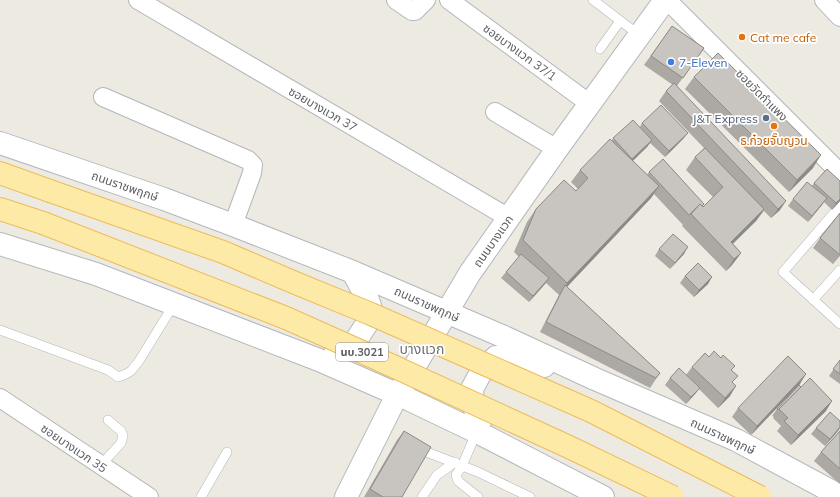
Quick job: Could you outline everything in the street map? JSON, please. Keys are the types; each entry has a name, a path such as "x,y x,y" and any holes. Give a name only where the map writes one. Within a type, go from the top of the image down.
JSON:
{"main road":[{"name":"ถนนบางแวก","path":"346,497 398,394 470,274 557,149 666,0"},
{"name":"ถนนราชพฤกษ์","path":"0,143 150,194 353,272 502,336 595,379 736,440 840,496"},
{"path":"0,173 223,252 371,314 591,411 760,497"},
{"name":"นบ.3021","path":"0,209 43,223 292,321 569,447 673,497"},
{"name":"นบ.3021","path":"0,244 96,274 319,360 398,394 477,432 603,497"},
{"path":"319,360 351,348 366,325 371,309 368,300 353,272"},
{"path":"548,469 486,422 473,406 472,389 480,374 496,357 507,357 595,379"}],"street":[{"name":"ซอยบางแวก 37","path":"138,0 509,218"},
{"path":"396,0 412,11 415,11 426,0"},
{"name":"ซอยบางแวก 37/1","path":"449,0 590,104"},
{"name":"ซอยวัดกำแพง","path":"666,0 840,173"},
{"path":"824,0 840,17"},
{"path":"103,97 248,160 253,165 252,173 233,225"},
{"path":"495,112 557,149"},
{"name":"ซอยบางแวก 35","path":"1,401 149,497"}],"lane":[{"path":"593,0 639,35"},
{"path":"600,48 620,21"},
{"path":"840,206 783,272 840,324"},
{"path":"814,300 840,270"},
{"path":"0,330 108,370 118,377 131,371 139,361 174,304"},
{"path":"101,465 121,443 123,436 121,431 108,420"},
{"path":"477,432 459,464 456,475 458,481 478,497"},
{"path":"424,451 459,464 530,497"},
{"path":"202,497 227,452"},
{"path":"422,497 437,475 459,464"}],"building":[{"name":"7-Eleven","path":"672,26 704,48 683,78 651,56"},
{"path":"718,53 821,155 797,180 694,77"},
{"path":"674,83 786,201 778,209 666,91"},
{"path":"661,105 688,133 669,151 642,123"},
{"path":"633,120 652,140 632,159 613,138"},
{"path":"610,139 659,186 567,283 523,240 536,209 564,180 576,191 588,178 580,170"},
{"path":"705,148 764,209 731,242 741,253 734,259 691,214 700,204 703,207 723,187 695,157"},
{"path":"663,159 704,204 702,206 700,204 689,215 649,172"},
{"path":"827,169 840,181 840,199 836,203 814,183"},
{"path":"807,182 827,198 812,216 793,199"},
{"path":"840,213 840,255 820,238"},
{"path":"673,234 688,247 675,263 659,249"},
{"path":"521,254 549,278 533,296 506,272"},
{"path":"698,263 712,277 699,290 685,276"},
{"path":"565,285 660,373 656,378 546,322"},
{"path":"714,351 721,358 723,355 735,366 731,370 738,376 732,382 736,386 725,398 692,367 705,353 709,357"},
{"path":"788,356 806,374 757,426 738,408"},
{"path":"840,360 840,374 833,369"},
{"path":"679,368 700,388 691,397 670,378"},
{"path":"810,378 832,401 798,435 784,421 788,418 779,409"},
{"path":"799,385 801,387 778,410 777,409"},
{"path":"830,412 840,421 840,427 830,439 816,428"},
{"path":"404,431 431,447 402,497 383,497 370,489"},
{"path":"840,431 840,469 821,452"}],"place":[{"name":"Cat me cafe","path":"742,37"},
{"name":"7-Eleven","path":"671,62"},
{"name":"J&T Express","path":"766,118"},
{"name":"ธ.ก๋วยจั๊บญวน","path":"774,126"}],"district":[{"name":"บางแวก","path":"422,349"}]}
